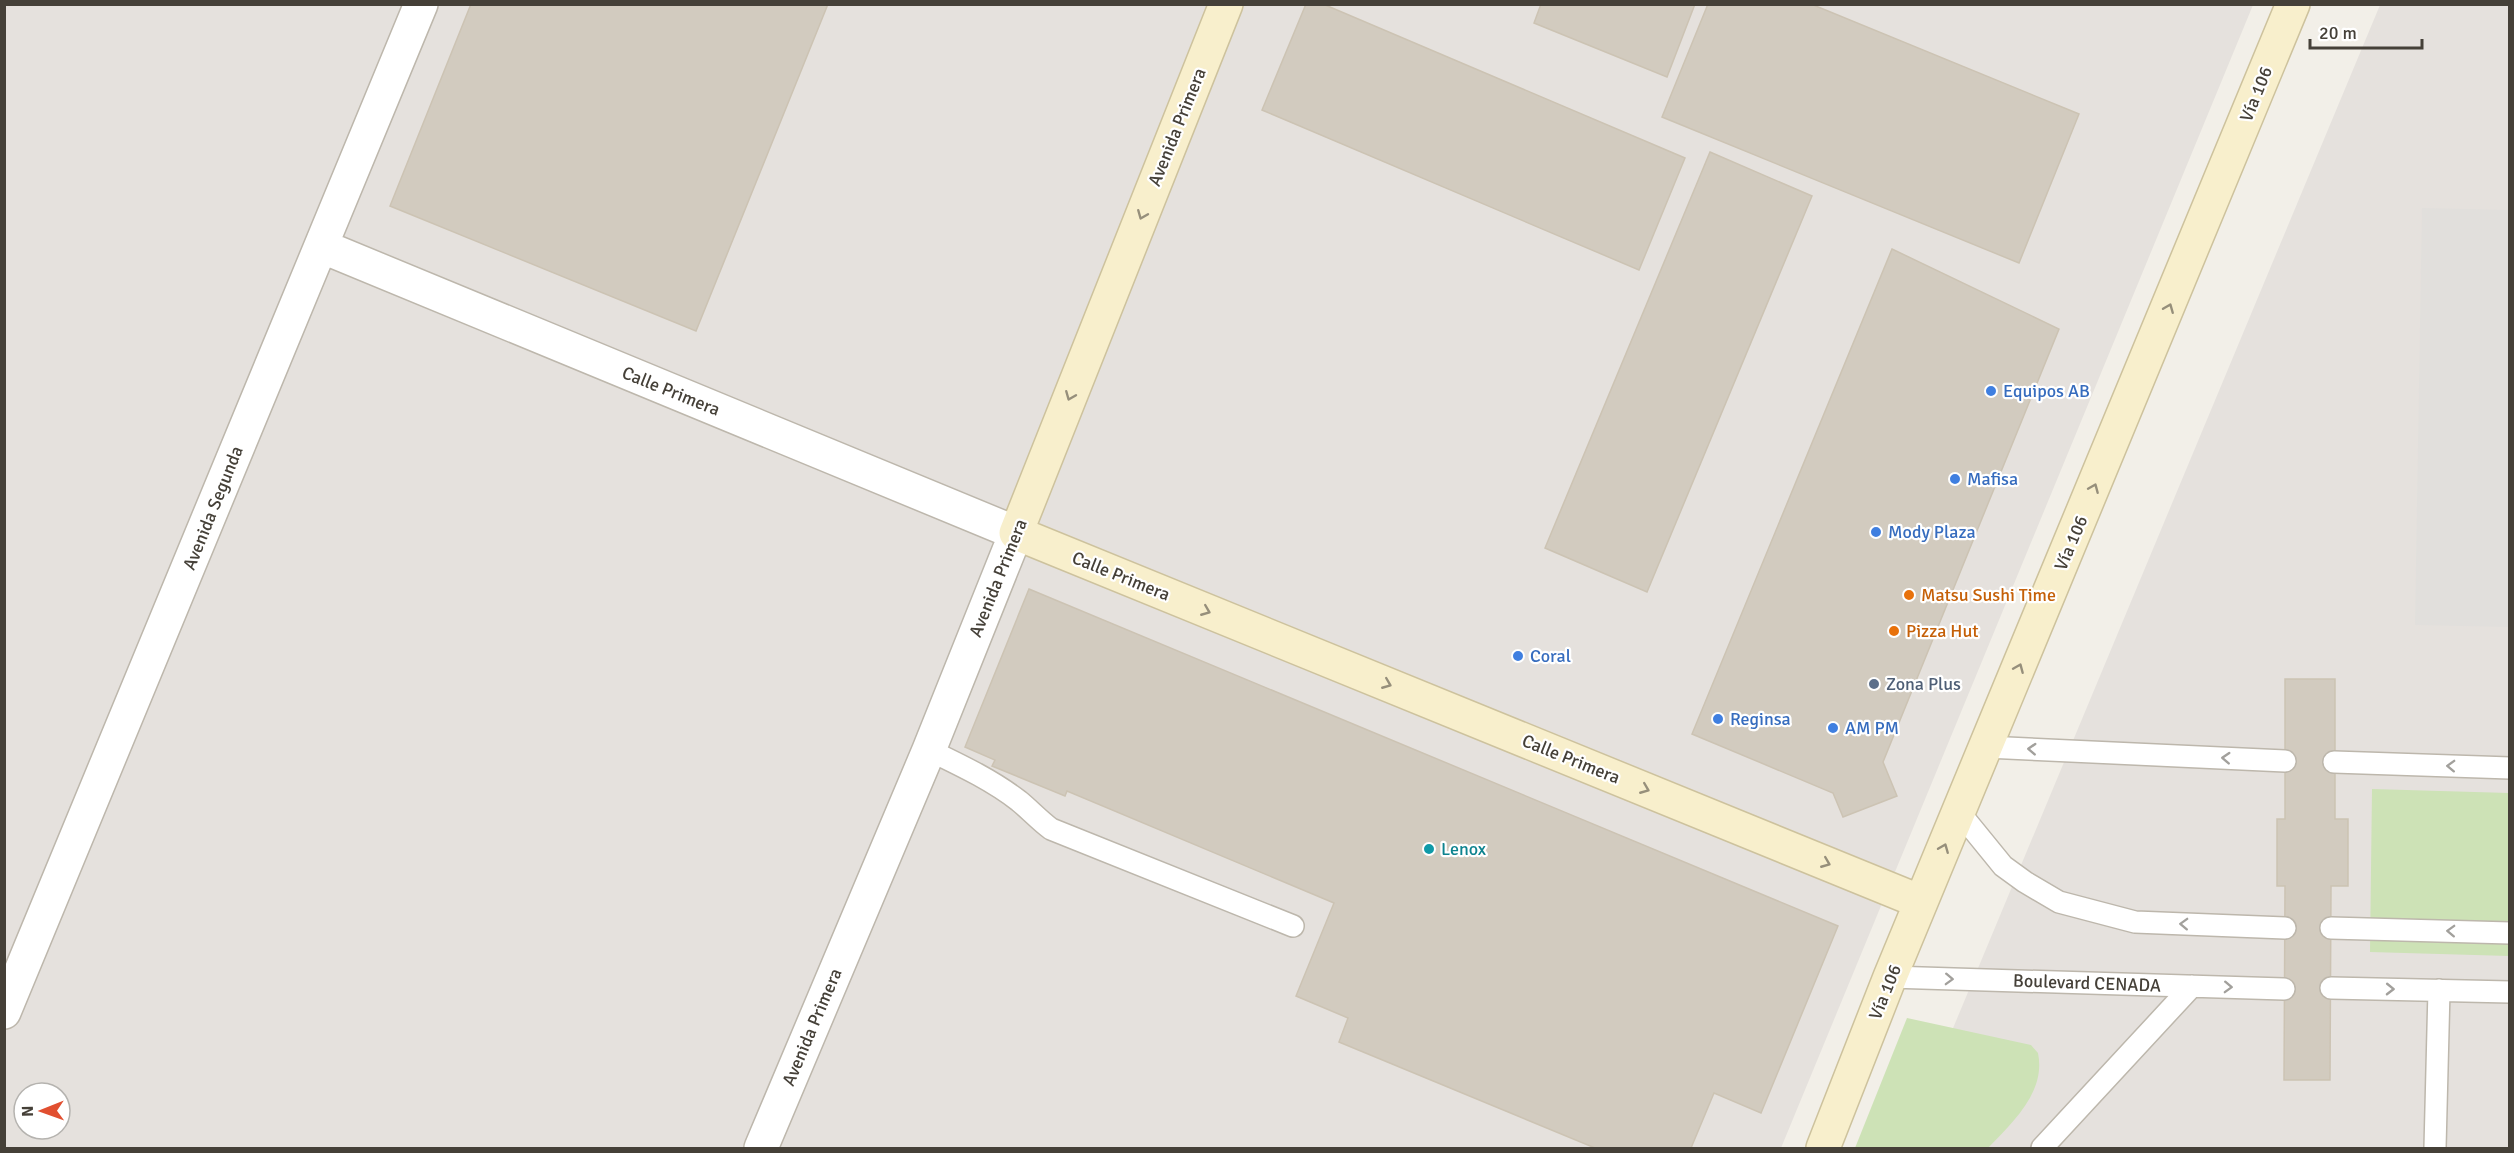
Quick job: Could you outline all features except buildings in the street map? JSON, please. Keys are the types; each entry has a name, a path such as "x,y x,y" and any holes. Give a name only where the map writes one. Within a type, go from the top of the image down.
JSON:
{"street":[{"name":"Avenida Segunda","path":"4,1012 421,4"},
{"name":"Avenida Primera","path":"761,1149 929,750 1226,4"},
{"name":"Vía 106","path":"1823,1149 1890,977 2293,4"},
{"name":"Calle Primera","path":"321,246 1016,533 1921,902"}],"lane":[{"path":"1986,747 2285,761"},
{"path":"929,750 978,774 1020,802 1032,815 1051,829 1293,926"},
{"path":"2334,762 2510,768"},
{"path":"1959,812 2003,866 2059,902 2135,922 2285,928"},
{"path":"2331,927 2510,933"},
{"name":"Boulevard CENADA","path":"1890,977 2284,989"},
{"path":"2042,1149 2192,986"},
{"path":"2331,988 2510,992"},
{"path":"2434,1149 2439,990"}],"shaded area":[{"path":"5,5 2253,5 1781,1148 5,1148"},
{"path":"2380,5 2509,5 2509,1148 1903,1148"},
{"path":"2422,208 2509,210 2509,627 2415,625"}],"green space":[{"path":"2372,789 2509,793 2509,956 2370,952"},
{"path":"1907,1018 2031,1045 2038,1053 2037,1081 2032,1093 2017,1117 1988,1148 1855,1148"}],"place":[{"name":"Equipos AB","path":"1991,391"},
{"name":"Mafisa","path":"1955,479"},
{"name":"Mody Plaza","path":"1876,532"},
{"name":"Matsu Sushi Time","path":"1909,595"},
{"name":"Pizza Hut","path":"1894,631"},
{"name":"Coral","path":"1518,656"},
{"name":"Zona Plus","path":"1874,684"},
{"name":"Reginsa","path":"1718,719"},
{"name":"AM PM","path":"1833,728"},
{"name":"Lenox","path":"1429,849"}]}
